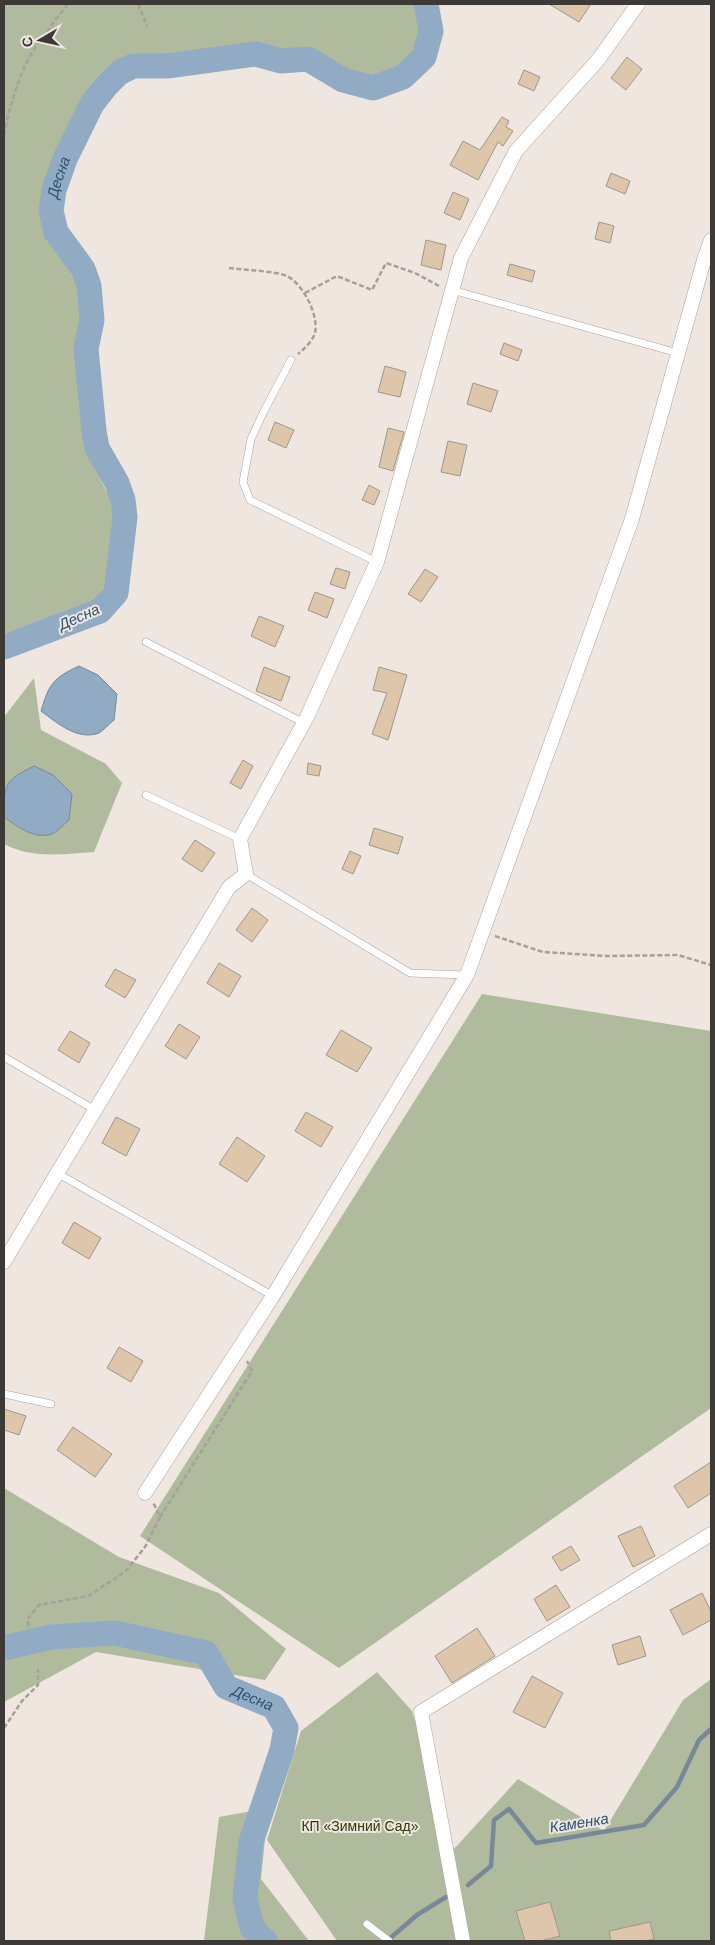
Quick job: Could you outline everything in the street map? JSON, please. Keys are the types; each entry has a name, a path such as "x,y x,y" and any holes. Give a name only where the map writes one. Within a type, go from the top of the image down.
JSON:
{"street":[{"path":"4,1262 229,887 246,874 240,839 304,723 377,562 461,258 516,151 598,60 638,4"},
{"path":"145,1493 273,1296 467,975 632,519 711,240"},
{"path":"463,1941 421,1712 711,1534"}],"lane":[{"path":"452,290 678,353"},
{"path":"292,360 251,439 243,482 250,500 377,562"},
{"path":"146,642 304,723"},
{"path":"146,795 240,839"},
{"path":"246,874 410,973 467,975"},
{"path":"4,1057 95,1110"},
{"path":"57,1173 273,1296"},
{"path":"4,1394 51,1404"},
{"path":"367,1924 389,1941"}],"path":[{"path":"4,135 6,121 25,67 51,25 68,4"},
{"path":"138,4 147,26"},
{"path":"304,293 337,276 372,290 386,263 415,274 438,286 452,290"},
{"path":"229,268 287,276 303,289 312,310 315,331 308,346 292,360"},
{"path":"481,932 543,952 607,956 678,955 711,965"},
{"path":"29,1626 27,1620 39,1605 88,1596 125,1572 145,1547 160,1517 252,1371 240,1346"},
{"path":"145,1493 154,1503 160,1517"},
{"path":"4,1728 22,1701 38,1685 38,1669"}],"green space":[{"path":"4,4 414,4 419,30 414,51 397,67 373,76 348,69 311,47 283,50 257,42 166,54 131,54 112,63 96,78 82,98 54,155 43,187 39,212 46,237 72,275 77,288 80,320 75,348 82,432 86,452 112,502 113,517 105,587 93,601 77,607 85,616 76,619 68,610 4,634"},
{"path":"34,678 41,730 106,764 122,783 94,852 36,854 14,849 4,844 4,717"},
{"path":"482,994 711,1031 711,1408 339,1668 140,1536"},
{"path":"4,1488 119,1557 219,1593 286,1649 265,1680 96,1652 4,1702"},
{"name":"КП «Зимний Сад»","path":"377,1672 412,1711 454,1849 518,1779 604,1831 683,1700 711,1679 711,1941 337,1941 267,1840 301,1731"},
{"path":"268,1808 261,1879 309,1941 204,1941 219,1817"}],"water":[{"path":"79,666 98,675 117,694 114,720 99,733 91,735 83,735 68,730 41,711 53,683 63,674"},
{"path":"34,766 53,775 72,794 69,820 56,832 47,835 28,832 4,817 4,797 8,785 11,780"}],"building":[{"path":"549,4 591,4 579,22"},
{"path":"627,57 642,69 626,90 611,78"},
{"path":"524,70 540,77 534,91 518,84"},
{"path":"502,117 509,121 506,127 513,131 503,146 498,142 478,180 450,165 463,141 480,150"},
{"path":"611,173 630,181 625,194 606,186"},
{"path":"453,192 469,199 460,220 444,213"},
{"path":"599,222 614,226 610,243 595,239"},
{"path":"426,240 446,245 441,270 421,265"},
{"path":"510,264 535,271 532,282 507,275"},
{"path":"504,343 522,350 518,361 500,354"},
{"path":"385,366 406,372 400,397 378,392"},
{"path":"473,383 498,391 491,412 467,404"},
{"path":"275,422 294,430 286,448 268,440"},
{"path":"388,428 404,432 393,471 379,467"},
{"path":"448,441 467,445 460,476 441,472"},
{"path":"369,485 380,491 374,505 362,500"},
{"path":"336,568 350,572 345,589 330,584"},
{"path":"425,569 438,577 421,602 408,594"},
{"path":"315,592 334,599 327,618 308,610"},
{"path":"259,616 284,626 275,647 251,636"},
{"path":"264,667 290,677 281,701 256,691"},
{"path":"379,667 407,675 388,740 372,734 387,693 373,690"},
{"path":"243,760 253,766 241,789 230,783"},
{"path":"308,763 321,766 319,776 307,774"},
{"path":"374,828 403,837 398,854 369,845"},
{"path":"195,840 215,853 202,872 182,859"},
{"path":"350,851 361,856 353,874 342,869"},
{"path":"252,908 268,920 252,942 236,930"},
{"path":"219,963 241,976 229,997 207,983"},
{"path":"115,969 136,980 125,998 105,986"},
{"path":"179,1024 200,1037 186,1059 165,1046"},
{"path":"341,1030 372,1048 357,1072 326,1055"},
{"path":"70,1031 90,1043 79,1063 58,1050"},
{"path":"306,1112 333,1127 321,1147 295,1131"},
{"path":"116,1117 140,1129 126,1156 102,1143"},
{"path":"237,1137 265,1156 247,1182 219,1164"},
{"path":"74,1222 101,1238 89,1259 62,1243"},
{"path":"119,1347 143,1361 131,1382 107,1368"},
{"path":"4,1409 26,1416 19,1435 4,1430"},
{"path":"73,1427 112,1454 95,1477 57,1450"},
{"path":"711,1462 711,1493 688,1508 674,1486"},
{"path":"641,1526 655,1556 633,1567 618,1536"},
{"path":"571,1546 580,1560 561,1571 552,1557"},
{"path":"556,1585 570,1607 547,1621 534,1599"},
{"path":"702,1593 711,1611 711,1620 683,1635 670,1610"},
{"path":"477,1628 495,1656 452,1683 435,1656"},
{"path":"640,1636 646,1656 618,1665 612,1645"},
{"path":"532,1676 563,1693 545,1728 513,1712"},
{"path":"550,1902 560,1936 540,1941 525,1941 516,1911"},
{"path":"650,1922 654,1939 645,1941 611,1941 609,1931"}],"waterway":[{"name":"Десна","path":"4,647 100,611 116,593 125,517 123,500 117,483 97,448 94,431 86,349 92,320 89,286 83,269 56,232 51,211 54,190 65,159 92,104 119,73 133,66 167,66 256,54 281,61 308,59 343,80 373,88 403,77 424,57 431,31 426,4"},
{"name":"Десна","path":"4,1648 51,1637 115,1633 206,1653 226,1687 274,1707 286,1728 282,1750 251,1842 245,1898 252,1928 265,1941"},
{"name":"Каменка","path":"468,1885 491,1866 494,1820 509,1809 536,1843 644,1825 677,1787 699,1740 711,1729"},
{"name":"Каменка","path":"387,1941 417,1915 446,1897"}]}
